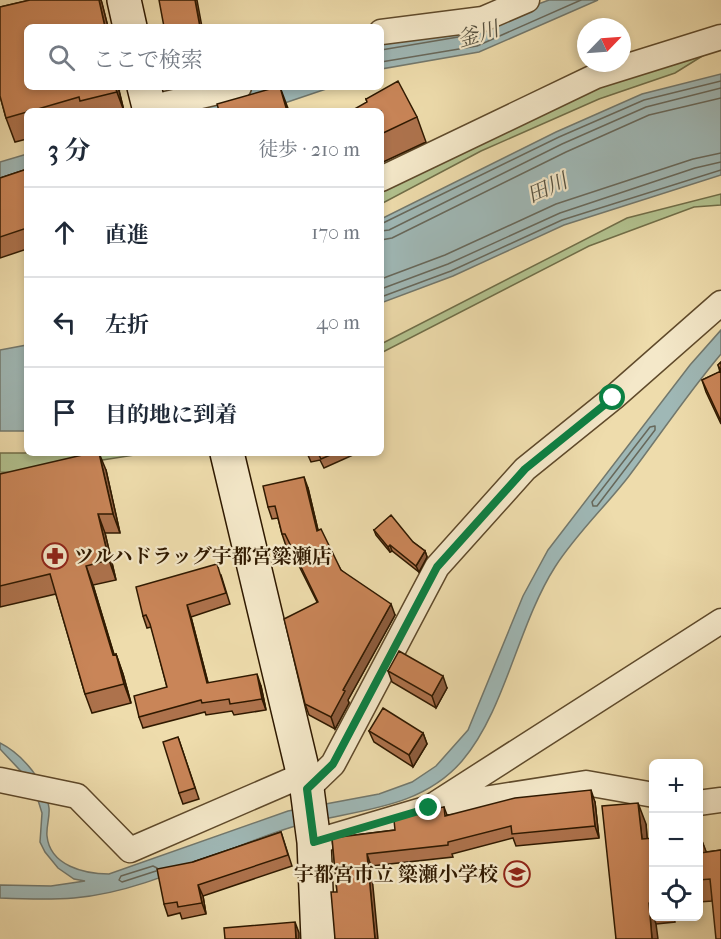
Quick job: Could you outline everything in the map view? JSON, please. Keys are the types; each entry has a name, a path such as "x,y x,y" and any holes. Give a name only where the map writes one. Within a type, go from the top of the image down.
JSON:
{"street":[{"path":"124,0 129,24"},
{"path":"384,32 483,19 527,0"},
{"path":"384,178 596,76 721,37"},
{"path":"148,102 221,90"},
{"path":"0,780 77,796 130,850 305,782 333,764 437,567 525,469 613,398 720,305"},
{"path":"228,456 305,782 314,842 318,939"},
{"path":"429,808 721,621"},
{"path":"314,842 429,808 586,783 649,794"},
{"path":"703,802 721,800"}],"green space":[{"path":"712,50 675,73 599,99 481,151 384,202 384,190 494,133 592,89"},
{"path":"721,194 721,205 694,207 589,246 384,351 384,342 627,218"},
{"path":"0,453 24,453 24,456 128,456 20,473 0,472"}],"water":[{"name":"釜川","path":"549,0 598,0 479,52 384,68 384,44 465,31"},
{"name":"田川","path":"721,74 721,175 564,225 453,276 384,302 384,218 556,132 642,94"},
{"path":"247,90 323,90 270,108 186,108"},
{"path":"24,155 24,176 0,184 0,162"},
{"path":"721,330 721,354 629,476 572,543 555,567 542,590 501,693 477,741 462,761 444,778 404,800 292,827 157,879 130,887 74,898 0,898 0,885 51,886 85,881 74,879 58,868 45,852 40,842 42,813 33,784 0,749 0,743 25,762 44,789 49,808 47,836 55,855 70,866 100,874 109,874 288,811 379,794 412,782 436,766 468,730 523,596 548,550 690,365"},
{"path":"24,346 24,431 0,431 0,350"}],"building":[{"path":"30,0 99,0 104,24 24,24 24,90 116,90 117,92 80,101 79,97 41,108 24,108 24,113 6,118 0,96 0,7"},
{"path":"159,0 195,0 199,24 163,24"},
{"path":"398,81 417,117 384,133 384,108 356,108 367,102 366,99"},
{"path":"266,90 281,90 286,108 218,108 217,104"},
{"path":"24,170 24,229 0,237 0,178"},
{"path":"721,371 721,421 702,380"},
{"name":"ツルハドラッグ宇都宮簗瀬店","path":"78,456 100,456 113,514 98,514 109,560 86,566 124,684 85,694 50,574 0,586 0,474"},
{"path":"304,477 317,531 321,529 341,570 391,604 343,690 345,691 331,717 305,704 284,619 318,602 285,534 282,534 275,506 268,507 263,486"},
{"path":"391,515 413,542 425,551 416,566 390,545 388,547 374,530"},
{"path":"217,564 226,593 187,605 207,683 257,674 262,699 230,704 229,699 202,703 201,700 139,717 134,696 167,687 150,624 146,615 143,616 136,587"},
{"path":"399,651 443,676 432,696 388,671"},
{"path":"383,708 423,733 409,755 369,731"},
{"path":"178,737 195,788 179,793 163,742"},
{"path":"591,790 595,826 512,834 511,826 448,842 448,845 367,854 375,939 335,939 331,892 337,892 332,838 395,830 394,820 431,809 444,807 445,816 515,798"},
{"path":"638,803 642,839 649,838 649,921 652,939 616,939 602,806"},
{"path":"281,832 288,855 198,885 202,903 178,907 177,902 164,904 157,869 193,862"},
{"path":"721,850 721,939 716,939 710,879 703,880 703,853"},
{"path":"295,922 296,939 225,939 224,928"}],"place":[{"name":"ツルハドラッグ宇都宮簗瀬店","path":"55,556"},
{"name":"宇都宮市立 簗瀬小学校","path":"517,874"}],"route":[{"path":"429,808 314,842 307,789 333,764 437,567 525,469 613,398"}]}
